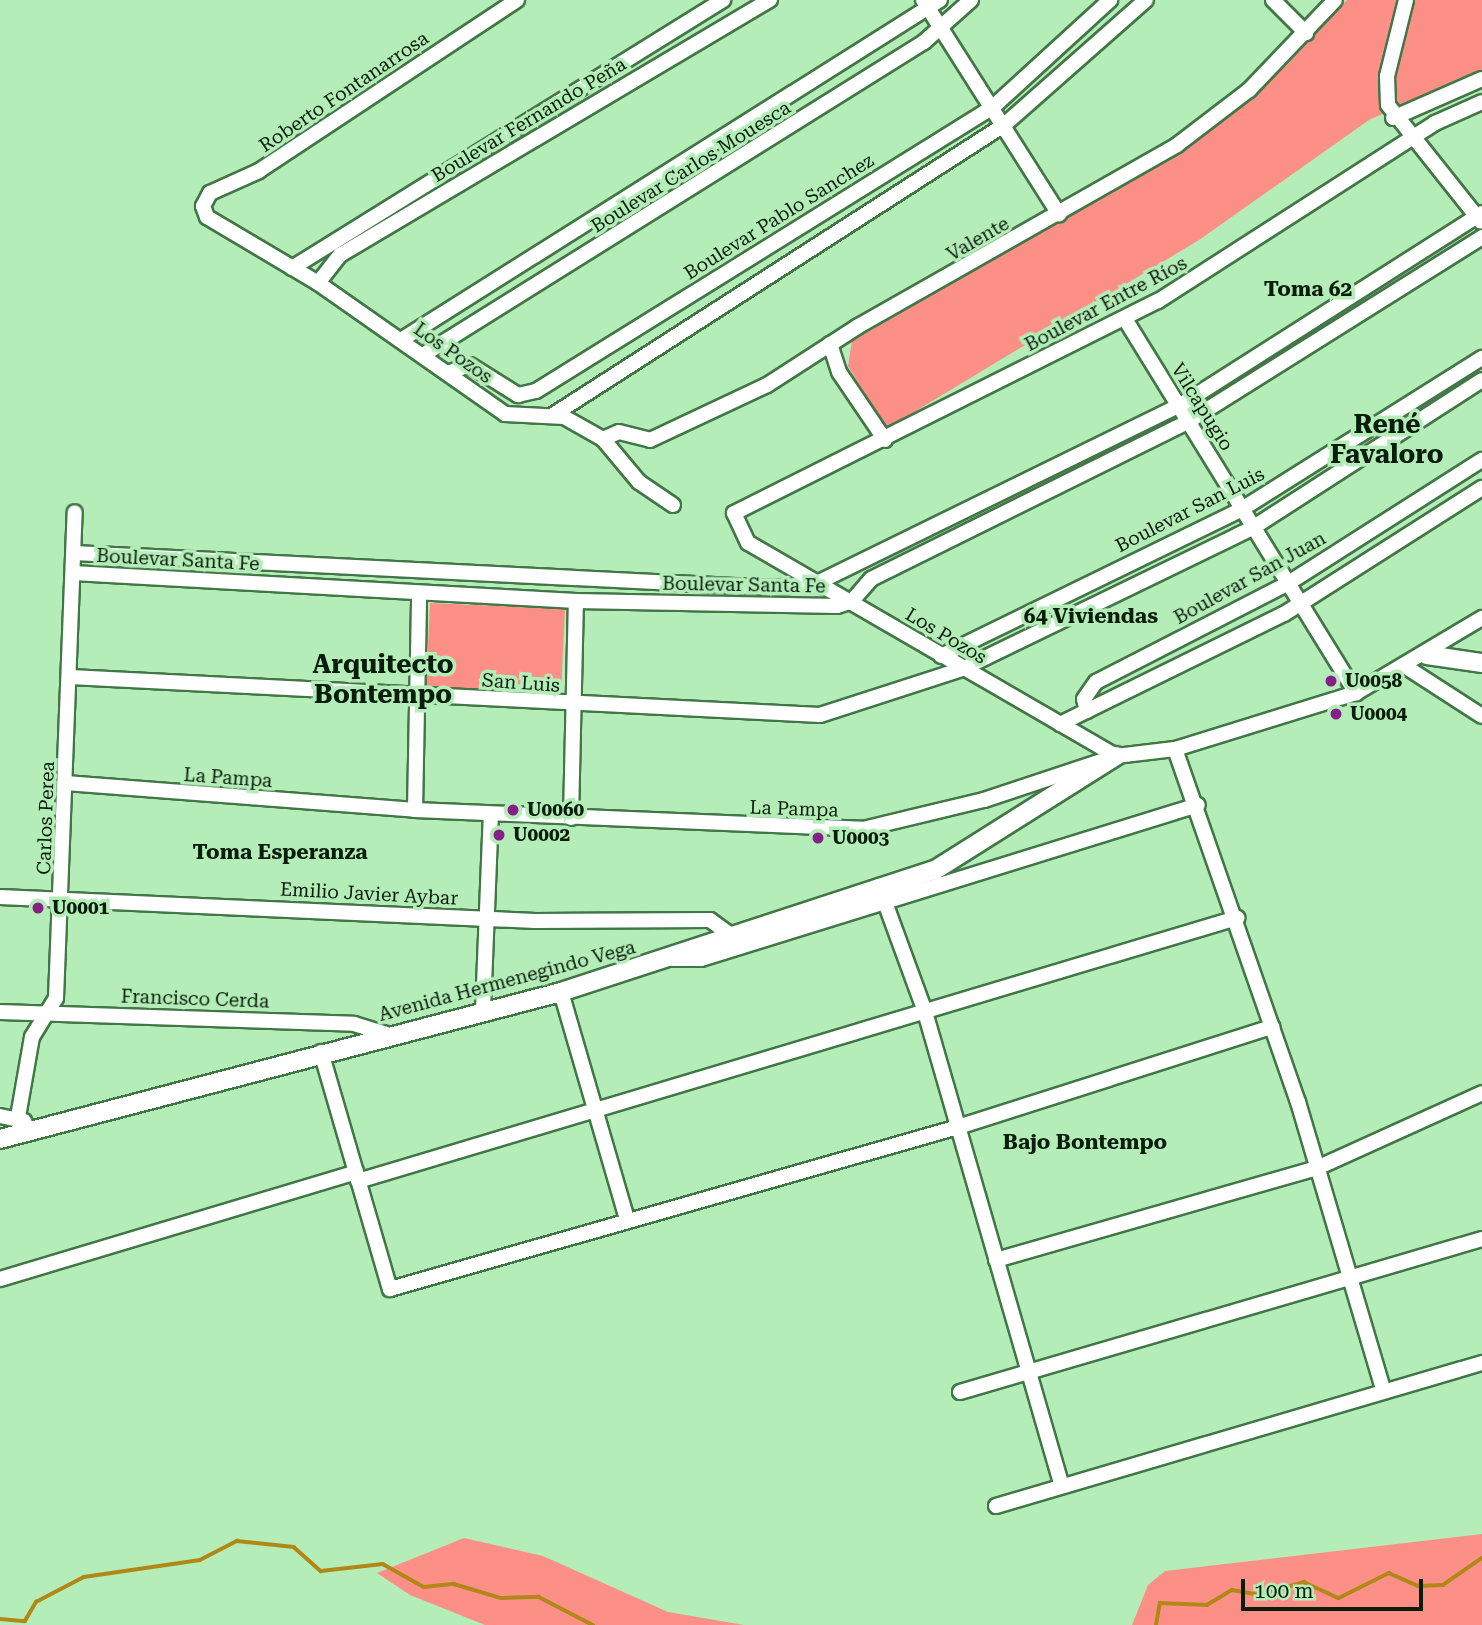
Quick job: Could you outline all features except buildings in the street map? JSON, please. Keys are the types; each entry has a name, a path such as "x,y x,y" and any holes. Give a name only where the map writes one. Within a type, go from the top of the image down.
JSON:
{"street":[{"name":"Roberto Fontanarrosa","path":"207,217 203,206 210,193 259,171 516,0"},
{"name":"Boulevar Fernando Peña","path":"292,268 723,0"},
{"name":"Boulevar Fernando Peña","path":"318,283 340,255 770,0"},
{"name":"Boulevar Carlos Mouesca","path":"423,355 940,28 971,0"},
{"name":"Boulevar Pablo Sanchez","path":"447,373 470,365 517,395 536,391 993,107 1110,0"},
{"path":"552,415 1004,124 1146,0"},
{"path":"1273,0 1306,33"},
{"name":"Valente","path":"603,439 619,432 643,440 663,435 767,385 830,344 1059,214 1191,135 1306,33 1335,0"},
{"path":"1406,0 1385,85 1393,118 1480,217"},
{"name":"Boulevar Carlos Mouesca","path":"401,340 931,4"},
{"path":"931,4 940,28 1004,124 1059,214"},
{"path":"1393,118 1482,79"},
{"name":"Boulevar Entre Ríos","path":"734,513 1125,319 1411,141 1482,102"},
{"name":"Los Pozos","path":"207,217 318,283 505,415 552,415 603,439 639,482 673,505"},
{"name":"Boulevar Santa Fe","path":"74,553 775,588 819,582 1179,406 1480,217"},
{"name":"Boulevar Santa Fe","path":"74,573 576,601 818,608 852,601 871,579 1189,421 1482,237"},
{"name":"Vilcapugio","path":"1125,319 1356,694"},
{"path":"830,344 839,372 885,440"},
{"name":"Boulevar San Luis","path":"941,656 1242,509 1482,358"},
{"path":"962,669 1254,527 1482,380"},
{"name":"Boulevar San Juan","path":"1087,711 1083,699 1096,682 1287,584 1482,460"},
{"path":"1060,724 1301,604 1482,488"},
{"name":"Carlos Perea","path":"18,1117 32,1037 56,998 62,899 75,512"},
{"name":"Los Pozos","path":"734,513 748,543 1116,756"},
{"path":"415,810 419,593"},
{"path":"571,818 576,601"},
{"name":"La Pampa","path":"66,783 415,810 863,829 984,800 1116,756 1175,748 1356,694 1427,655 1482,618"},
{"path":"1427,655 1482,663"},
{"path":"1406,667 1482,716"},
{"name":"San Luis","path":"70,677 574,706 820,715 962,669"},
{"path":"1175,748 1237,918 1317,1168 1384,1392"},
{"name":"Avenida Hermenegindo Vega","path":"0,1139 387,1034 561,992 731,935 883,893 961,859 1116,756"},
{"path":"664,959 701,959 883,893 1198,805"},
{"path":"483,1010 491,814"},
{"path":"883,893 925,1012 1062,1486"},
{"name":"Emilio Javier Aybar","path":"0,897 486,919 710,920 731,935"},
{"path":"0,1279 596,1109 1237,918"},
{"path":"561,992 627,1219"},
{"name":"Francisco Cerda","path":"0,1012 354,1024 387,1034"},
{"path":"321,1052 390,1289 627,1219 958,1127 1272,1027"},
{"path":"996,1260 1317,1168 1482,1093"},
{"path":"0,1116 18,1117 37,1129"},
{"path":"960,1392 1030,1369 1482,1239"},
{"path":"996,1506 1482,1363"}],"shaded area":[{"path":"1347,0 1482,0 1482,70 1369,120 1199,240 886,429 848,366 852,341 1175,153 1286,66"},
{"path":"430,603 565,609 561,693 426,688"},
{"path":"1482,1534 1482,1625 1132,1625 1148,1585 1165,1571"},
{"path":"464,1538 543,1556 668,1612 744,1625 485,1625 410,1595 377,1573"}],"waterway":[{"path":"0,1619 25,1621 36,1602 84,1577 200,1560 237,1541 294,1547 321,1571 383,1564 424,1587 454,1584 501,1598 539,1597 593,1625"},
{"path":"1156,1625 1160,1603 1207,1605 1232,1590 1259,1595 1304,1582 1339,1598 1389,1573 1418,1586 1443,1585 1482,1558"}],"place":[{"name":"U0058","path":"1331,681"},
{"name":"U0004","path":"1336,714"},
{"name":"U0060","path":"513,810"},
{"name":"U0002","path":"499,835"},
{"name":"U0003","path":"818,838"},
{"name":"U0001","path":"38,908"}],"district":[{"name":"Toma 62","path":"1308,289"},
{"name":"René Favaloro","path":"1387,440"},
{"name":"64 Viviendas","path":"1091,616"},
{"name":"Arquitecto Bontempo","path":"383,680"},
{"name":"Toma Esperanza","path":"280,852"},
{"name":"Bajo Bontempo","path":"1085,1142"}]}
